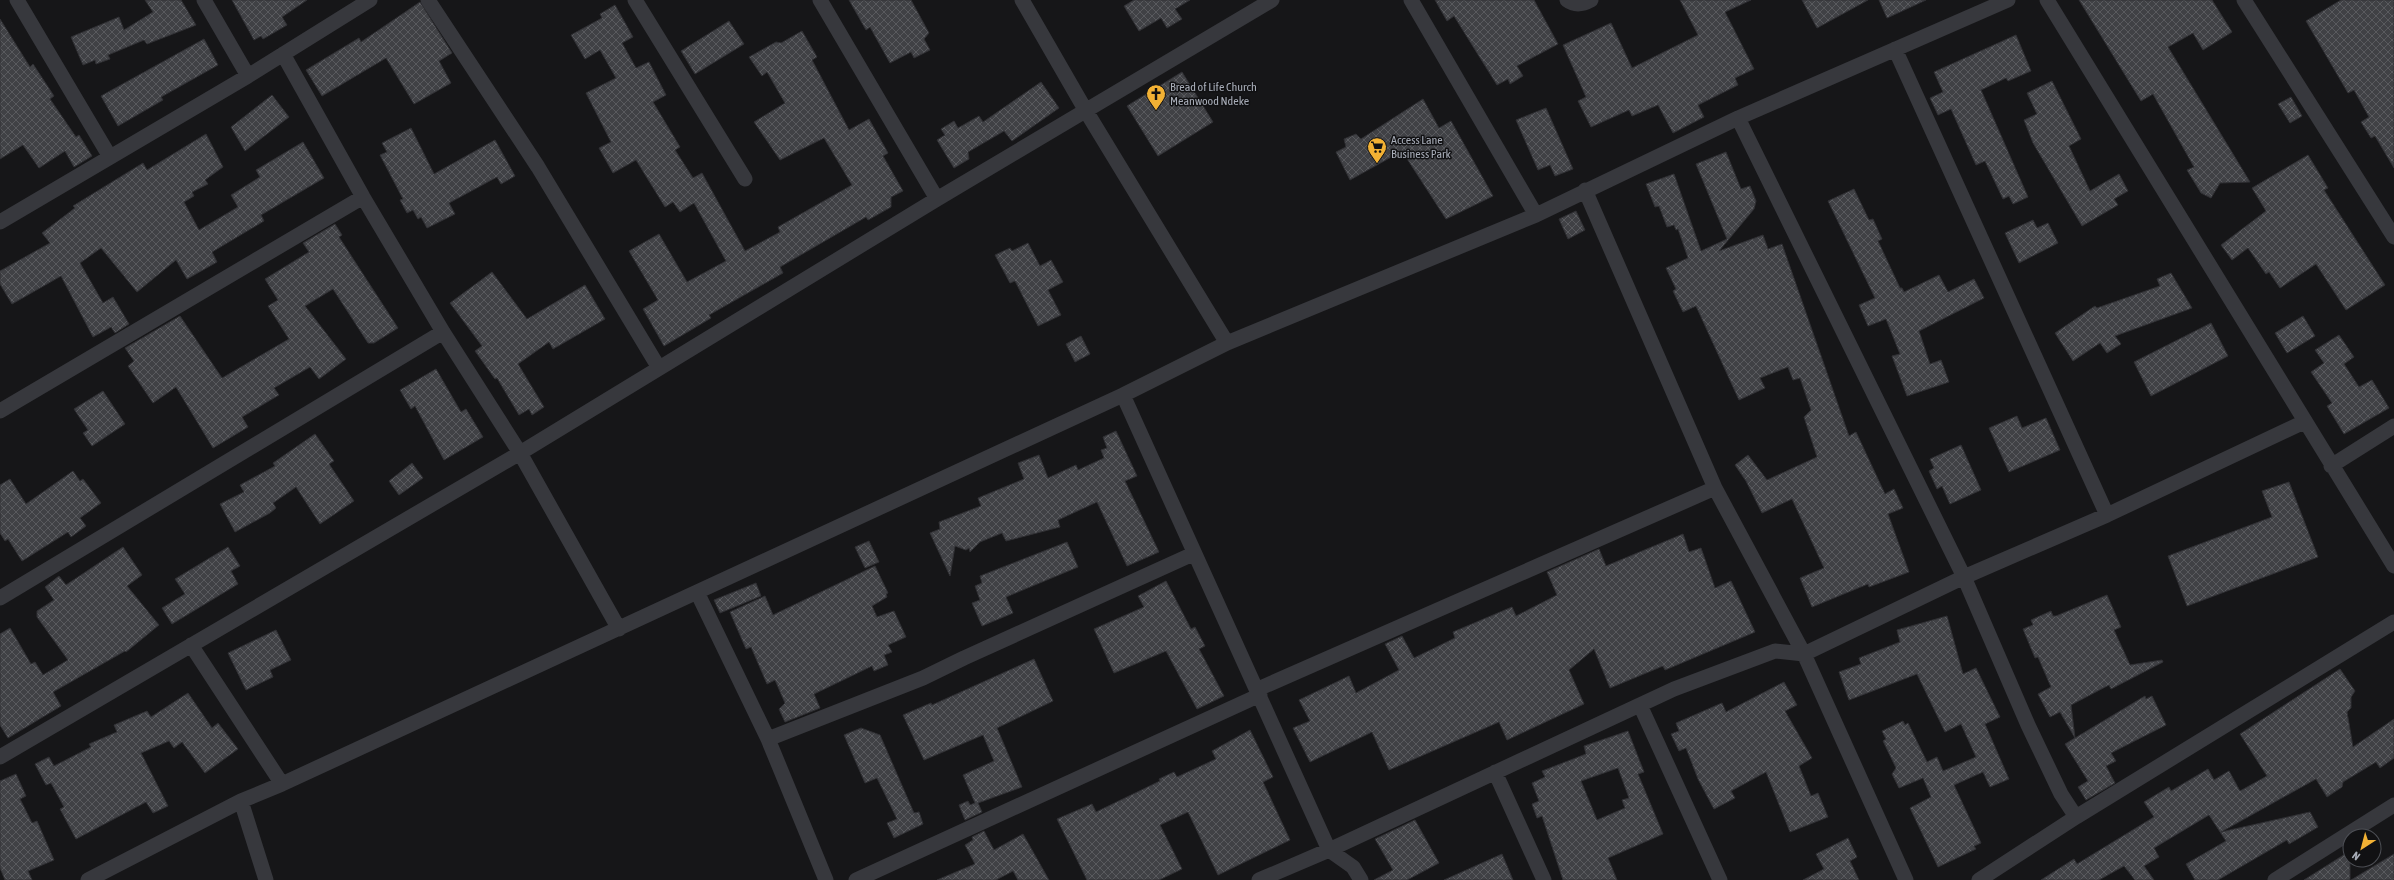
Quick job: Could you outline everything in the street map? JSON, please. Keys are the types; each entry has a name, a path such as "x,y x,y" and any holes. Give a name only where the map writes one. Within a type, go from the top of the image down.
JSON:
{"street":[{"path":"17,0 110,157"},
{"path":"204,0 248,76"},
{"path":"0,222 248,76 370,0"},
{"path":"428,0 538,166 660,368"},
{"path":"635,0 745,179"},
{"path":"820,0 937,199"},
{"path":"1022,0 1086,111 1227,343"},
{"path":"0,757 520,453 937,199 1272,0"},
{"path":"1411,0 1536,215"},
{"path":"1567,0 1573,4 1584,4 1591,0"},
{"path":"88,880 241,801 282,784 620,629 1123,395 1227,343 1536,215 1585,190 1738,118 2008,0"},
{"path":"2047,0 2304,422 2394,566"},
{"path":"2244,0 2394,237"},
{"path":"1895,49 2107,515"},
{"path":"283,54 363,197 443,332 520,453 620,629"},
{"path":"1738,118 1964,576 2028,725 2061,794 2076,817"},
{"path":"1585,190 1715,488 1804,654 1906,880"},
{"path":"0,411 363,197"},
{"path":"0,598 443,332"},
{"path":"1123,395 1193,554 1259,692 1329,850 1353,867 1361,880"},
{"path":"1260,880 1329,850 1494,772 1674,690 1775,651 1804,654 1964,576 2107,515 2304,422"},
{"path":"2331,466 2394,426"},
{"path":"856,880 1259,692 1715,488"},
{"path":"768,739 923,678 1193,554"},
{"path":"697,592 768,739 826,880"},
{"path":"1979,880 2076,817 2394,622"},
{"path":"191,645 282,784"},
{"path":"1640,705 1720,880"},
{"path":"1494,772 1544,880"},
{"path":"241,801 266,880"},
{"path":"2275,880 2394,805"}],"building":[{"path":"145,0 181,0 196,25 147,44 144,40 108,55 110,59 96,64 95,60 83,65 71,37 119,17 124,30 153,12"},
{"path":"232,0 307,0 282,17 287,25 263,39 261,36 254,40"},
{"path":"849,0 911,0 929,33 924,39 930,50 914,58 911,52 890,63 870,27 866,30"},
{"path":"1134,0 1190,0 1175,9 1182,19 1167,28 1161,18 1139,31 1124,6"},
{"path":"1435,0 1534,0 1558,44 1517,66 1523,76 1510,84 1508,79 1497,85 1454,16 1447,21"},
{"path":"1680,0 1751,0 1725,12 1754,69 1735,78 1738,85 1698,105 1704,117 1673,133 1658,105 1632,116 1629,110 1591,127 1578,101 1586,97 1563,45 1611,23 1632,68 1698,35"},
{"path":"1802,0 1868,0 1817,28"},
{"path":"1879,0 1926,0 1887,18"},
{"path":"2079,0 2212,0 2232,32 2203,50 2193,33 2168,47 2250,182 2220,183 2211,198 2201,193 2187,170 2194,167 2153,94 2141,101"},
{"path":"2341,0 2394,0 2394,168 2375,136 2371,138 2361,122 2369,117 2354,90 2348,93 2306,21"},
{"path":"420,2 452,53 439,61 451,83 414,104 386,58 322,96 306,70 359,38 361,42"},
{"path":"615,5 633,37 622,43 636,68 649,62 666,95 653,102 680,147 675,150 693,178 702,173 745,251 780,232 778,227 852,185 824,138 780,160 754,122 785,103 767,72 762,76 749,57 776,42 781,43 802,31 817,57 812,60 849,130 869,119 888,153 883,156 903,191 891,197 891,207 868,220 866,217 780,267 783,273 709,315 711,318 664,346 643,309 658,300 629,251 659,234 687,282 726,261 694,203 680,212 673,202 665,207 636,160 613,173 599,148 611,142 586,93 616,78 600,50 585,59 571,35 602,18 600,14"},
{"path":"0,19 30,67 33,64 54,96 50,99 76,137 79,135 92,156 74,167 65,151 39,168 23,145 0,159"},
{"path":"729,21 744,44 695,74 681,51"},
{"path":"2016,35 2031,71 2008,81 2006,78 1981,90 2028,197 2013,204 2009,196 2003,199 1985,161 1976,165 1951,109 1938,115 1930,98 1943,92 1934,72"},
{"path":"204,39 218,65 161,97 163,100 118,126 101,96"},
{"path":"1182,72 1213,122 1158,156 1127,106"},
{"path":"2052,81 2081,139 2069,146 2090,191 2119,174 2128,191 2114,199 2118,205 2082,226 2033,143 2024,120 2037,114 2027,93"},
{"path":"1041,82 1059,108 1012,141 1004,131 968,152 969,159 954,168 937,140 945,135 941,129 954,121 958,128 979,116 983,122"},
{"path":"272,95 289,117 245,151 231,127"},
{"path":"2291,97 2302,116 2290,123 2278,104"},
{"path":"1423,99 1439,128 1451,121 1493,196 1446,219 1402,151 1350,180 1336,152 1346,147 1344,139 1356,134 1361,139"},
{"path":"1546,108 1573,169 1555,176 1550,165 1538,170 1516,120"},
{"path":"411,128 434,174 495,140 515,176 501,184 497,177 449,203 455,214 427,228 421,217 418,219 413,210 407,213 400,200 403,199 380,155 387,152 382,143"},
{"path":"206,134 223,167 205,180 208,184 192,192 194,196 184,202 199,230 238,207 231,195 260,177 256,170 303,142 324,178 261,215 264,221 212,252 217,262 187,279 176,260 137,292 101,248 80,263 103,303 113,297 129,324 115,333 111,327 93,337 61,276 12,304 0,284 0,271 50,243 42,233 75,208 73,206 143,163 147,170"},
{"path":"1726,152 1741,189 1750,186 1756,201 1754,209 1719,251 1763,235 1768,249 1782,244 1849,436 1856,432 1885,494 1894,489 1903,508 1888,514 1909,572 1869,587 1868,584 1812,607 1800,578 1824,568 1792,499 1762,513 1746,481 1735,465 1748,455 1767,480 1817,457 1804,417 1811,410 1800,378 1793,380 1788,367 1760,378 1765,388 1739,400 1696,306 1683,312 1673,291 1676,289 1666,268 1688,258 1678,229 1676,230 1674,225 1667,227 1659,206 1655,207 1646,184 1674,174 1701,251 1727,239 1696,164"},
{"path":"2308,155 2328,188 2324,190 2385,285 2346,310 2316,264 2280,288 2269,272 2266,274 2248,248 2232,260 2221,245 2266,211 2252,188"},
{"path":"1854,189 1869,220 1873,219 1882,239 1878,241 1900,288 1902,288 1904,292 1939,275 1948,292 1974,279 1984,298 1919,331 1930,364 1941,360 1949,382 1907,396 1892,356 1900,354 1886,319 1868,326 1859,305 1875,298 1828,201"},
{"path":"1576,211 1585,230 1568,239 1559,219"},
{"path":"2033,220 2037,228 2048,223 2058,243 2019,263 2005,233"},
{"path":"335,224 342,235 339,237 398,328 374,343 368,343 333,289 305,306 346,359 319,379 310,367 274,388 279,395 242,417 248,427 213,448 176,387 153,403 128,366 134,361 125,348 180,316 222,378 289,339 268,306 278,300 265,279 309,252 303,243"},
{"path":"1028,243 1040,266 1051,260 1063,282 1048,290 1061,315 1038,326 1015,281 1010,283 995,255 1010,248 1012,251"},
{"path":"492,272 527,319 585,285 605,319 553,349 549,342 518,364 544,407 532,415 529,409 519,415 497,378 495,379 475,351 482,346 450,303"},
{"path":"2171,273 2192,308 2115,336 2121,344 2107,353 2100,343 2073,361 2055,333 2095,306 2097,308 2160,286 2157,279"},
{"path":"2303,316 2315,336 2287,353 2275,333"},
{"path":"2211,323 2228,356 2151,396 2134,362"},
{"path":"2339,335 2354,357 2344,364 2359,387 2372,380 2389,408 2344,434 2327,406 2332,403 2311,372 2324,363 2315,350"},
{"path":"1081,336 1090,354 1075,362 1066,344"},
{"path":"436,369 461,412 466,409 483,437 444,460 415,406 411,409 400,390"},
{"path":"103,391 125,424 92,446 83,433 88,430 74,409"},
{"path":"2017,416 2022,428 2046,418 2060,450 2009,472 1989,428"},
{"path":"1116,431 1137,476 1125,481 1159,552 1127,566 1097,502 1058,520 1060,527 1006,541 1002,533 980,542 970,552 969,548 966,550 955,546 950,576 930,533 940,529 939,522 981,506 978,498 1024,479 1018,463 1039,455 1048,478 1076,465 1078,470 1104,458 1101,450 1107,448 1103,437"},
{"path":"315,434 334,461 329,464 354,501 320,524 296,487 273,503 276,508 270,513 235,532 220,504 244,492 240,485 275,466 273,463"},
{"path":"1961,445 1981,490 1950,504 1942,486 1937,489 1929,471 1934,468 1930,459"},
{"path":"412,463 423,478 399,495 389,481"},
{"path":"73,471 80,481 83,479 101,503 80,518 86,526 71,537 68,532 22,561 8,539 5,541 0,533 0,485 10,479 26,504"},
{"path":"2289,482 2318,557 2187,606 2168,556 2272,517 2262,491"},
{"path":"1683,534 1689,552 1701,548 1715,588 1731,581 1755,632 1665,670 1663,666 1610,688 1594,649 1569,670 1584,704 1507,740 1499,722 1389,770 1372,732 1310,762 1293,728 1310,721 1299,700 1349,676 1356,693 1399,670 1385,644 1402,636 1414,658 1455,638 1453,632 1512,607 1516,616 1557,595 1547,572 1599,549 1606,566"},
{"path":"869,541 879,562 865,568 855,547"},
{"path":"1067,542 1078,567 1006,597 1013,613 982,626 972,603 980,600 975,586 982,583 980,576"},
{"path":"123,547 142,575 127,586 159,625 126,652 125,651 53,692 61,706 8,738 0,725 0,634 10,628 31,664 35,662 43,675 68,660 37,617 37,611 54,600 45,587 59,576 66,585"},
{"path":"228,547 240,566 231,571 238,584 172,624 162,608 185,594 175,579"},
{"path":"875,566 888,593 886,594 887,597 872,606 877,617 894,611 906,637 888,645 892,652 884,655 888,665 874,671 872,666 814,694 820,708 785,722 779,709 785,703 775,680 767,684 751,647 746,649 730,612 765,596 773,615"},
{"path":"1166,581 1191,629 1195,627 1205,646 1199,649 1224,696 1197,709 1166,651 1114,673 1094,629 1144,607 1138,596"},
{"path":"756,583 761,596 720,613 714,600"},
{"path":"2107,595 2121,627 2114,630 2130,665 2162,660 2163,662 2111,689 2109,685 2071,705 2075,738 2060,712 2050,717 2038,694 2051,687 2038,657 2035,658 2023,629 2033,625 2031,620 2051,611 2053,616 2056,616"},
{"path":"1947,616 1963,674 1976,668 2000,717 1985,724 2009,779 1990,787 1983,772 1954,785 1981,843 1974,846 1976,849 1938,867 1910,808 1931,797 1923,778 1899,788 1892,774 1896,768 1883,741 1886,739 1882,731 1903,721 1905,725 1908,723 1927,762 1937,757 1943,771 1976,757 1961,724 1945,732 1917,674 1849,700 1839,672 1861,664 1859,658 1900,642 1897,630"},
{"path":"276,630 291,660 270,670 273,677 246,690 228,653"},
{"path":"1034,659 1053,701 997,728 1022,787 978,803 982,812 965,820 959,805 968,801 970,805 975,803 963,775 994,761 983,735 924,760 903,715 931,703 932,705"},
{"path":"2340,669 2355,691 2351,697 2351,708 2347,712 2353,747 2394,719 2394,758 2380,768 2376,762 2343,782 2342,787 2327,797 2316,779 2221,832 2310,812 2318,827 2289,844 2287,840 2218,880 2195,880 2186,864 2226,841 2209,815 2154,848 2159,857 2144,866 2154,880 2135,880 2124,866 2099,880 2041,880 2074,859 2077,864 2154,817 2144,802 2169,787 2171,791 2208,769 2214,780 2229,771 2240,791 2267,776 2240,734"},
{"path":"1784,682 1797,705 1785,711 1812,758 1799,766 1811,796 1818,793 1828,817 1790,832 1766,772 1731,791 1735,798 1714,809 1698,779 1686,748 1679,751 1671,734 1679,731 1676,723 1722,703 1726,712"},
{"path":"188,693 212,728 218,723 238,749 205,773 182,742 174,748 169,741 141,753 168,806 153,813 146,802 76,839 60,809 64,807 51,783 46,785 35,764 49,757 54,766 91,747 89,744 117,732 114,725 147,711 151,717"},
{"path":"2145,696 2146,699 2152,696 2166,725 2111,753 2116,761 2106,766 2115,783 2086,800 2078,787 2088,781 2065,744"},
{"path":"861,728 880,735 914,813 919,812 923,824 894,838 887,823 897,819 877,778 865,783 844,735"},
{"path":"1250,730 1273,777 1263,782 1290,840 1218,875 1188,812 1160,825 1182,869 1159,880 1087,880 1057,819 1092,804 1096,812 1160,781 1159,779 1174,772 1177,777 1216,759 1212,751"},
{"path":"1628,731 1644,772 1638,774 1663,834 1608,858 1617,880 1563,880 1542,816 1537,818 1532,804 1539,801 1532,783 1545,777 1542,771 1586,754 1584,746","holes":["1618,768 1629,798 1622,800 1625,808 1597,820 1581,781"]},
{"path":"16,774 26,796 20,799 32,823 37,821 54,860 28,871 32,880 5,880 0,868 0,781"},
{"path":"1415,820 1439,863 1407,880 1374,880 1393,870 1375,839"},
{"path":"984,831 994,850 1023,834 1049,880 1018,880 1013,871 996,880 937,880 975,864 965,845 973,840 972,837"},
{"path":"1848,838 1857,857 1850,861 1859,880 1803,880 1824,869 1816,854"},
{"path":"1502,854 1513,880 1444,880"},
{"path":"2394,854 2394,880 2351,880 2371,868 2382,868 2382,861"},
{"path":"2342,856 2342,868 2350,868 2350,880 2304,880"}],"place":[{"name":"Bread of Life Church Meanwood Ndeke","path":"1156,111"},
{"name":"Access Lane Business Park","path":"1377,164"}]}
